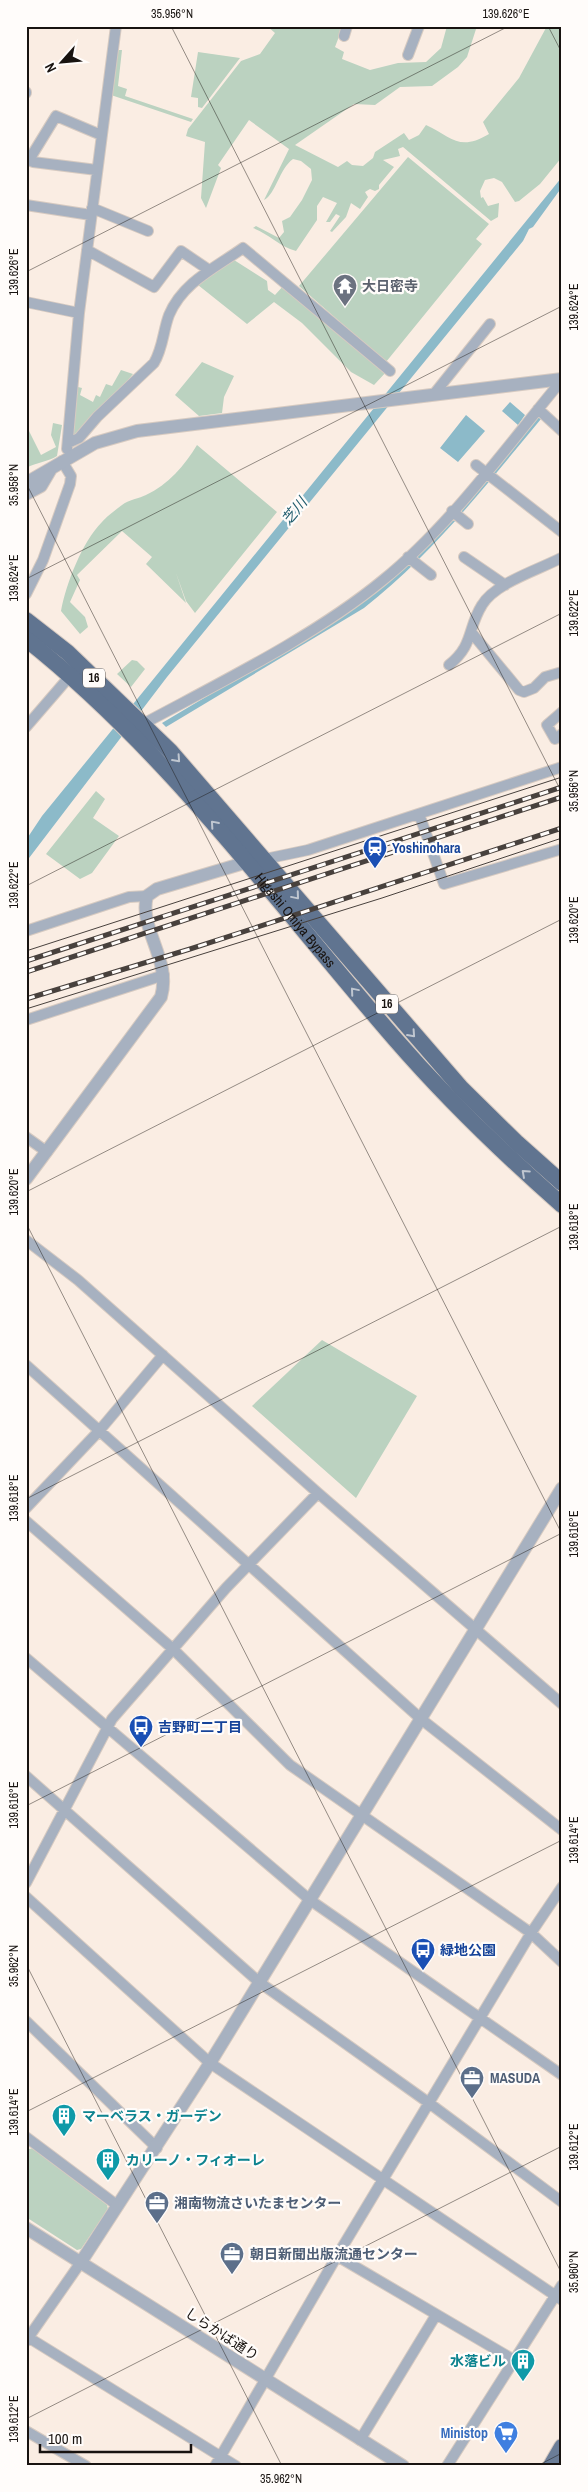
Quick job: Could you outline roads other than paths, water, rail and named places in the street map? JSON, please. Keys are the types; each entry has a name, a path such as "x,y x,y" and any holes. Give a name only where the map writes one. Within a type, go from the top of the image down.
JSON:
{"highway":[{"name":"16","path":"26,610 62,658"},
{"name":"Higashi Omiya Bypass","path":"26,620 265,859 403,1023 461,1088 516,1142 562,1183"},
{"name":"Higashi Omiya Bypass","path":"26,639 62,658 70,676 116,709"},
{"name":"16","path":"26,648 62,658"},
{"name":"Higashi Omiya Bypass","path":"139,731 396,1041 449,1099 505,1154 562,1205"}],"main road":[{"path":"551,2466 562,2447"}],"street":[{"path":"26,494 41,486 61,462 68,444 79,313 115,30 105,26"},
{"path":"408,55 419,26"},
{"path":"96,170 28,159 56,116 101,135"},
{"path":"26,205 91,212 148,231"},
{"path":"68,444 79,438 97,417 154,363 159,354 165,328 175,303 183,291 209,270 242,248 390,371"},
{"path":"87,250 154,287 181,251 209,270"},
{"path":"26,302 79,313"},
{"path":"434,394 490,324"},
{"path":"26,483 95,443 137,431 562,380"},
{"path":"139,731 306,633 381,583 453,511 562,380"},
{"path":"538,409 562,431"},
{"path":"26,473 61,462"},
{"path":"26,594 43,560 70,484 71,476 61,462"},
{"path":"476,465 562,532"},
{"path":"453,511 466,522"},
{"path":"408,557 418,567 431,575"},
{"path":"464,557 505,585"},
{"path":"449,665 461,656 483,603 505,585 562,558"},
{"path":"471,632 513,683 524,692 534,688 545,677 562,672"},
{"path":"26,727 70,676"},
{"path":"562,712 547,725 554,739 562,734"},
{"path":"26,931 129,897 147,896 157,889 246,861 308,850 562,767"},
{"path":"419,814 444,884 562,849"},
{"path":"26,1179 154,1009 161,997 164,975 144,909 147,896"},
{"path":"26,1020 164,975"},
{"path":"26,1137 47,1152"},
{"path":"26,1240 78,1280 318,1493 562,1704"},
{"path":"26,1508 100,1431 163,1355"},
{"path":"26,1365 421,1719 562,1830"},
{"path":"236,2466 217,2461 27,2338 82,2262 157,2148 562,1488"},
{"path":"26,1883 107,1727 248,1565 318,1493"},
{"path":"26,1521 173,1649 290,1764 531,1933 562,1962"},
{"path":"26,1658 310,1900 562,2075"},
{"path":"26,1776 259,1982 429,2103 562,2202"},
{"path":"217,2461 337,2256 531,1933 562,1887"},
{"path":"26,1897 210,2063 559,2297"},
{"path":"26,2021 157,2148"},
{"path":"28,2143 118,2206"},
{"name":"しらかば通り","path":"26,2228 403,2466"},
{"path":"337,2256 514,2360"},
{"path":"447,2466 514,2360 559,2297 562,2285"},
{"path":"360,2440 436,2315"},
{"path":"26,2431 86,2466"}],"water":[{"name":"芝川","path":"562,177 562,187 533,227 529,229 523,241 167,677 26,862 26,840 42,816"},
{"path":"510,402 525,415 518,425 502,411"},
{"path":"466,415 485,431 458,462 440,448"},
{"path":"537,415 541,419 479,494 436,542 364,608 166,727 162,723 333,621 383,587 408,565"}],"tram line":[{"path":"26,951 562,777"},
{"path":"26,1009 382,898 562,838"}],"railway":[{"path":"26,961 562,787"},
{"path":"26,972 562,797"},
{"path":"26,999 190,949 562,828"}],"place":[{"name":"大日密寺","path":"345,307"},
{"name":"Yoshinohara","path":"375,869"},
{"name":"吉野町二丁目","path":"141,1748"},
{"name":"緑地公園","path":"423,1971"},
{"name":"MASUDA","path":"472,2099"},
{"name":"マーベラス・ガーデン","path":"64,2137"},
{"name":"カリーノ・フィオーレ","path":"108,2181"},
{"name":"湘南物流さいたまセンター","path":"157,2224"},
{"name":"朝日新聞出版流通センター","path":"232,2275"},
{"name":"水落ビル","path":"523,2382"},
{"name":"Ministop","path":"506,2454"}]}
